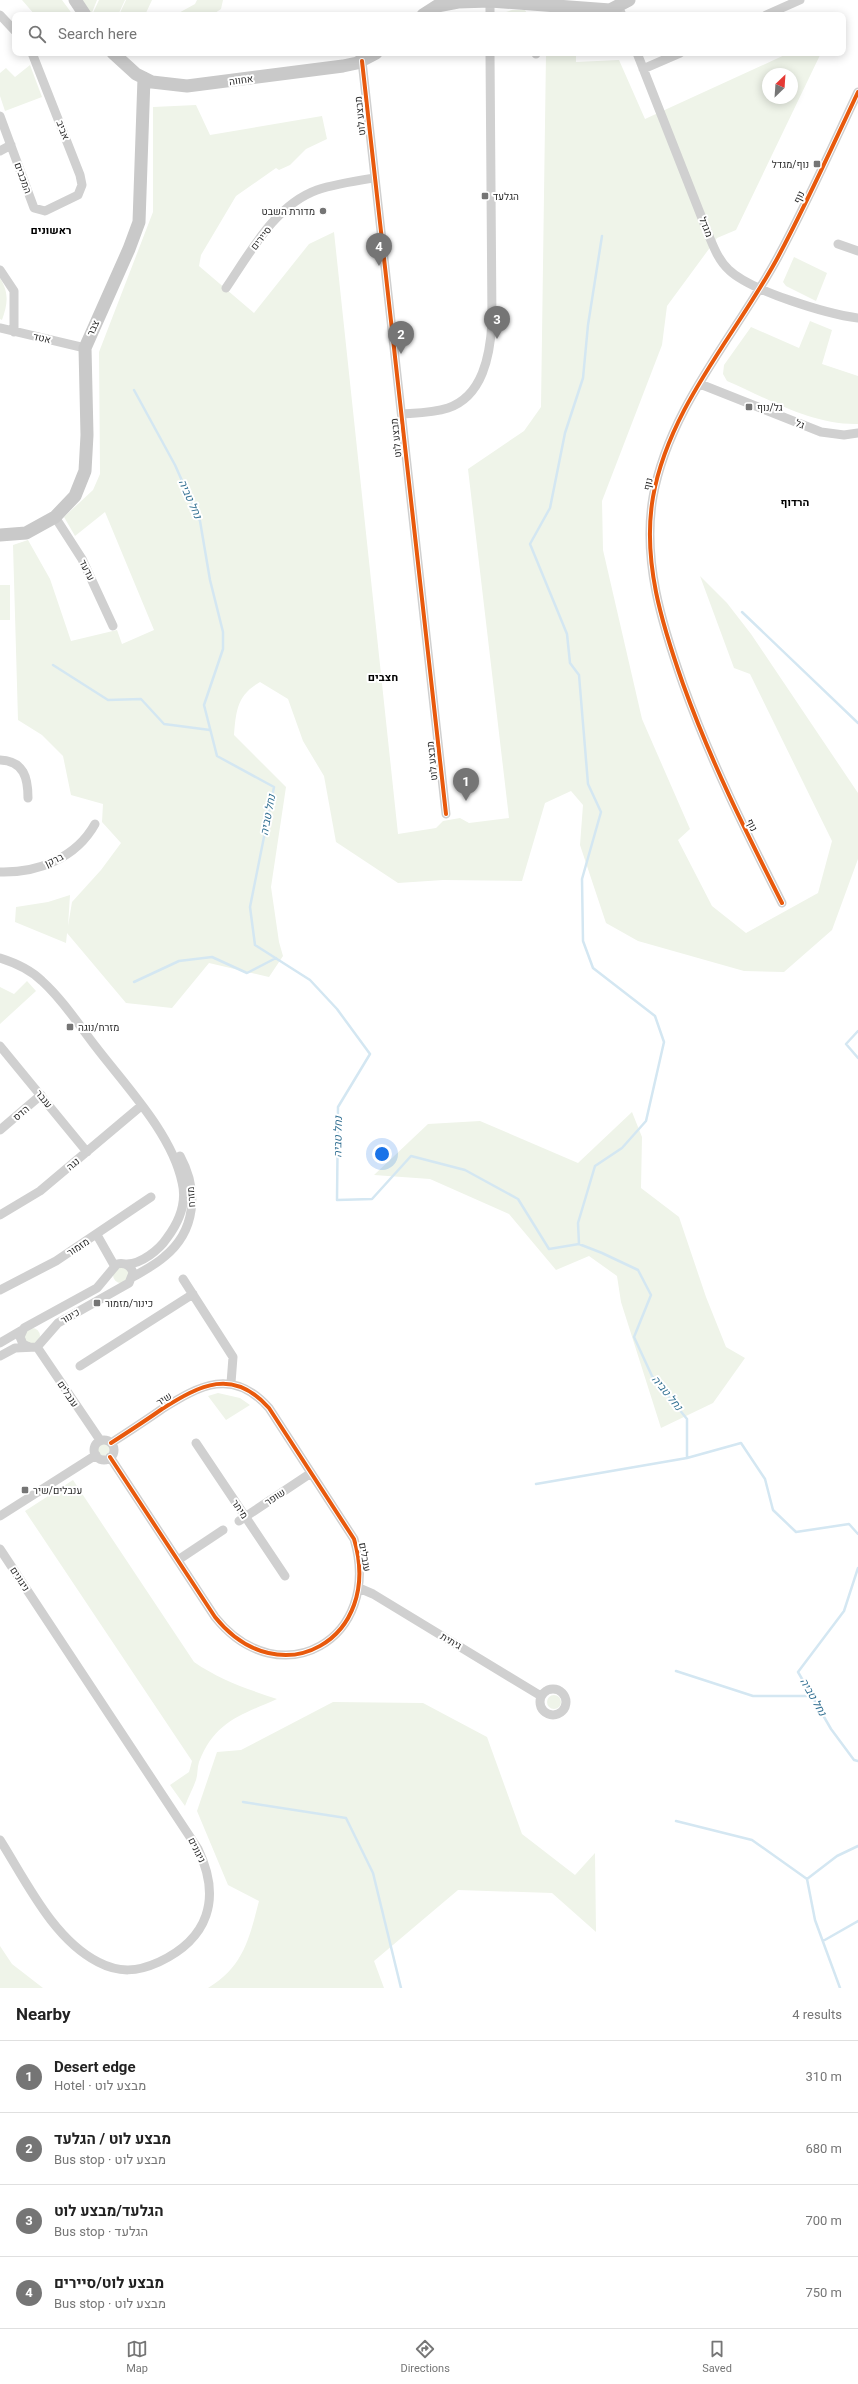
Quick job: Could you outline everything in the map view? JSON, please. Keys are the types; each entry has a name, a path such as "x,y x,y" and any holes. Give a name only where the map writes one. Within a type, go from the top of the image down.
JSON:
{"street":[{"path":"75,0 83,12"},
{"path":"773,12 800,0"},
{"path":"490,1 490,12"},
{"path":"428,12 437,6 448,3 490,1 539,10 610,10 623,7"},
{"path":"0,15 12,28"},
{"name":"אביב","path":"33,56 80,175 81,191 78,196 66,202"},
{"name":"אחווה","path":"116,56 122,63 144,78 169,85 192,86 343,66 362,61 371,56"},
{"path":"402,414 435,411 448,408 460,401 476,384 488,360 492,323 490,56"},
{"name":"מגדל","path":"638,56 717,254 729,270 738,277 818,310 858,318"},
{"path":"643,69 673,56"},
{"name":"מבצע לוט","path":"362,61 446,814"},
{"name":"צבר","path":"0,536 26,533 55,517 75,496 85,471 87,442 85,348 129,249 139,222 144,78"},
{"name":"נוף","path":"782,903 710,756 673,656 654,586 650,546 653,497 672,434 700,384 761,287 784,245 858,92"},
{"name":"המכבים","path":"0,116 34,208 45,211 66,202"},
{"path":"0,151 11,145"},
{"name":"סיירים","path":"226,288 267,230 284,211 300,198 316,190 374,178"},
{"path":"838,244 858,250"},
{"path":"0,270 14,291 14,332"},
{"name":"אטד","path":"0,328 85,348"},
{"name":"גל","path":"700,384 821,432 844,435 858,433"},
{"name":"עדעד","path":"55,517 82,559 113,626"},
{"path":"0,760 16,764 24,773 27,778 28,798"},
{"name":"ברקן","path":"0,872 35,868 60,858 81,844 95,824"},
{"name":"מזרח","path":"0,958 29,970 43,981 173,1145 182,1161 192,1192 193,1205 186,1229 174,1248 153,1265 133,1277"},
{"name":"ענבר","path":"0,1046 88,1152"},
{"name":"הדס","path":"0,1130 41,1095"},
{"name":"מזרח","path":"127,1264 147,1256 165,1240 176,1224 183,1202 182,1181 171,1150 141,1106"},
{"name":"נגה","path":"0,1215 40,1191 141,1106"},
{"name":"מזמור","path":"0,1290 56,1261 97,1235 151,1197"},
{"path":"97,1235 112,1269 113,1282 122,1286 129,1283 133,1277 132,1270 127,1264 120,1263 112,1269"},
{"name":"כינור","path":"31,1325 97,1288 112,1269"},
{"path":"183,1279 233,1357 231,1383"},
{"name":"כינור","path":"43,1339 54,1326 122,1286"},
{"path":"80,1366 193,1294"},
{"path":"0,1344 31,1325 41,1329 43,1339 33,1347 15,1348 0,1356"},
{"path":"22,1330 21,1340 33,1347"},
{"name":"ענבלים","path":"33,1347 100,1440"},
{"name":"שיר","path":"111,1443 189,1392 210,1384 231,1383"},
{"name":"ענבלים","path":"110,1457 226,1630 246,1644 268,1653 302,1652 323,1646 338,1633 351,1613 359,1588 360,1568 354,1540 312,1473 259,1397 231,1383"},
{"path":"100,1440 111,1443 114,1450 110,1457 101,1459 96,1455 94,1447 100,1440"},
{"name":"מיתר","path":"196,1443 242,1519 285,1576"},
{"path":"0,1516 96,1455"},
{"name":"שופר","path":"242,1519 312,1473"},
{"path":"178,1560 223,1530"},
{"name":"ניגונים","path":"0,1549 198,1849 204,1861 210,1888 204,1920 196,1936 185,1948 166,1958 132,1971 110,1968 83,1954 55,1925 0,1840"},
{"name":"גיתית","path":"359,1588 373,1594 541,1696"}],"shaded area":[{"path":"22,0 62,0 71,12 32,12"},
{"path":"82,0 97,0 92,12 89,12"},
{"path":"99,0 125,0 119,12 93,12"},
{"path":"126,0 152,0 146,12 120,12"},
{"path":"197,0 223,0 221,9 216,12 180,12 195,4"},
{"path":"512,10 525,10 526,12 506,12"},
{"path":"546,56 576,56 576,62 619,60 645,119 782,56 820,56 798,101 798,68 762,68 762,104 797,104 736,230 717,238 667,306 662,345 602,501 603,550 642,719 690,829 678,840 712,906 746,933 818,893 832,841 750,674 734,668 700,576 727,603 751,634 858,793 858,859 832,930 784,972 744,971 638,941 606,923 580,845 583,805 571,791 545,803 522,881 443,880 398,883 336,842 324,776 303,741 288,699 260,682 247,692 239,704 234,735 286,787 271,887 279,942 283,956 269,977 209,963 172,1008 126,1003 67,933 66,943 15,922 16,907 48,902 70,895 68,926 72,902 101,870 121,843 102,822 103,804 71,795 63,756 42,735 18,720 13,545 28,540 50,579 71,641 117,630 122,644 154,630 105,512 75,536 64,517 93,490 100,474 99,352 153,212 153,107 196,105 210,135 322,116 327,139 306,149 290,165 279,170 276,168 236,196 201,255 199,266 254,313 309,244 334,232 398,834 436,828 443,821 460,818 469,823 509,818 468,469 524,431 541,407"},
{"path":"30,65 42,97 5,111 0,96 0,73 6,68 15,77"},
{"path":"794,257 827,273 816,301 786,286 783,282"},
{"path":"0,278 5,288 7,298 2,320 0,319"},
{"path":"810,321 832,330 822,364 858,376 858,424 841,423 807,416 727,381 723,374 724,365 751,327 799,348"},
{"path":"0,585 10,585 10,620 0,620"},
{"path":"27,981 36,991 0,1024 0,987 14,994"},
{"path":"632,1112 642,1137 641,1188 679,1217 706,1297 726,1347 745,1358 713,1403 661,1428 621,1302 617,1276 589,1256 556,1270 509,1214 430,1179 374,1175 428,1124 480,1121 578,1163"},
{"path":"121,1267 128,1272 129,1275 124,1282 121,1283 114,1278 113,1275 118,1268"},
{"path":"32,1328 39,1333 40,1336 35,1343 32,1344 25,1339 24,1336 29,1329"},
{"path":"218,1393 240,1398 250,1405 226,1420 208,1396"},
{"path":"104,1442 109,1444 111,1449 109,1454 104,1456 99,1454 97,1449 99,1444"},
{"path":"73,1480 194,1662 214,1674 244,1688 277,1699 230,1721 213,1737 205,1748 199,1762 196,1780 185,1806 170,1785 189,1772 192,1761 25,1511"},
{"path":"554,1695 559,1697 561,1702 559,1707 554,1709 549,1707 547,1702 549,1697"},
{"path":"333,1702 423,1703 487,1737 522,1834 575,1875 595,1853 596,1932 552,1893 458,1890 374,1961 384,1988 208,1988 220,1980 237,1961 248,1939 259,1901 228,1885 197,1811 217,1752 241,1750"},
{"path":"0,1946 12,1964 43,1988 0,1988"}],"waterway":[{"path":"579,1244 578,1223 595,1166 622,1148 646,1121 664,1042 655,1016 593,968 583,941 582,879 601,812 588,784 579,675 570,663 567,634 530,544 550,508 565,433 583,378 588,325 602,236"},
{"name":"נחל טביה","path":"134,390 175,465 200,521 210,580 223,632 223,649 204,705 217,756 274,787 250,907 255,945 310,980 337,1009 370,1054 338,1107 337,1200 372,1199 411,1156 465,1170 518,1199 549,1249 579,1244 638,1270 651,1295 634,1337 652,1376 687,1419 687,1458 741,1443 765,1479 773,1510 796,1532 849,1524 858,1534"},
{"path":"742,612 858,723"},
{"path":"53,665 108,700 141,699 164,724 210,730"},
{"path":"134,982 179,961 212,957 247,973 276,958"},
{"path":"858,1031 846,1044 858,1058"},
{"path":"536,1484 687,1458"},
{"name":"נחל טביה","path":"858,1568 844,1611 798,1672 831,1729 854,1760 858,1761"},
{"path":"676,1671 753,1696 812,1696"},
{"path":"243,1802 346,1818 373,1873 401,1988"},
{"path":"676,1821 752,1840 807,1879"},
{"name":"נחל טביה","path":"840,1988 815,1920 807,1879 837,1856 858,1846"},
{"path":"823,1941 858,1921"}],"cycle path":[{"path":"362,61 446,814"},
{"path":"782,903 717,768 683,684 661,615 656,592 650,545 650,521 653,497 661,464 673,432 706,372 761,286 789,237 858,92"},
{"path":"110,1457 215,1617 241,1641 268,1653 295,1654 320,1646 340,1629 354,1605 359,1574 354,1539 269,1408 256,1395 242,1387 229,1384 216,1384 203,1387 176,1400 111,1443"}],"place":[{"name":"נוף/מגדל","path":"817,164"},
{"name":"הגלעד","path":"485,196"},
{"name":"מדורת השבט","path":"323,211"},
{"name":"מבצע לוט/סיירים","path":"379,266"},
{"name":"הגלעד/מבצע לוט","path":"497,339"},
{"name":"מבצע לוט / הגלעד","path":"401,354"},
{"name":"גל/נוף","path":"749,407"},
{"name":"Desert edge","path":"466,801"},
{"name":"מזרח/נוגה","path":"70,1027"},
{"name":"כינור/מזמור","path":"97,1303"},
{"name":"ענבלים/שיר","path":"25,1490"}],"district":[{"name":"ראשונים","path":"51,230"},
{"name":"הרדוף","path":"795,502"},
{"name":"חצבים","path":"383,677"}]}
